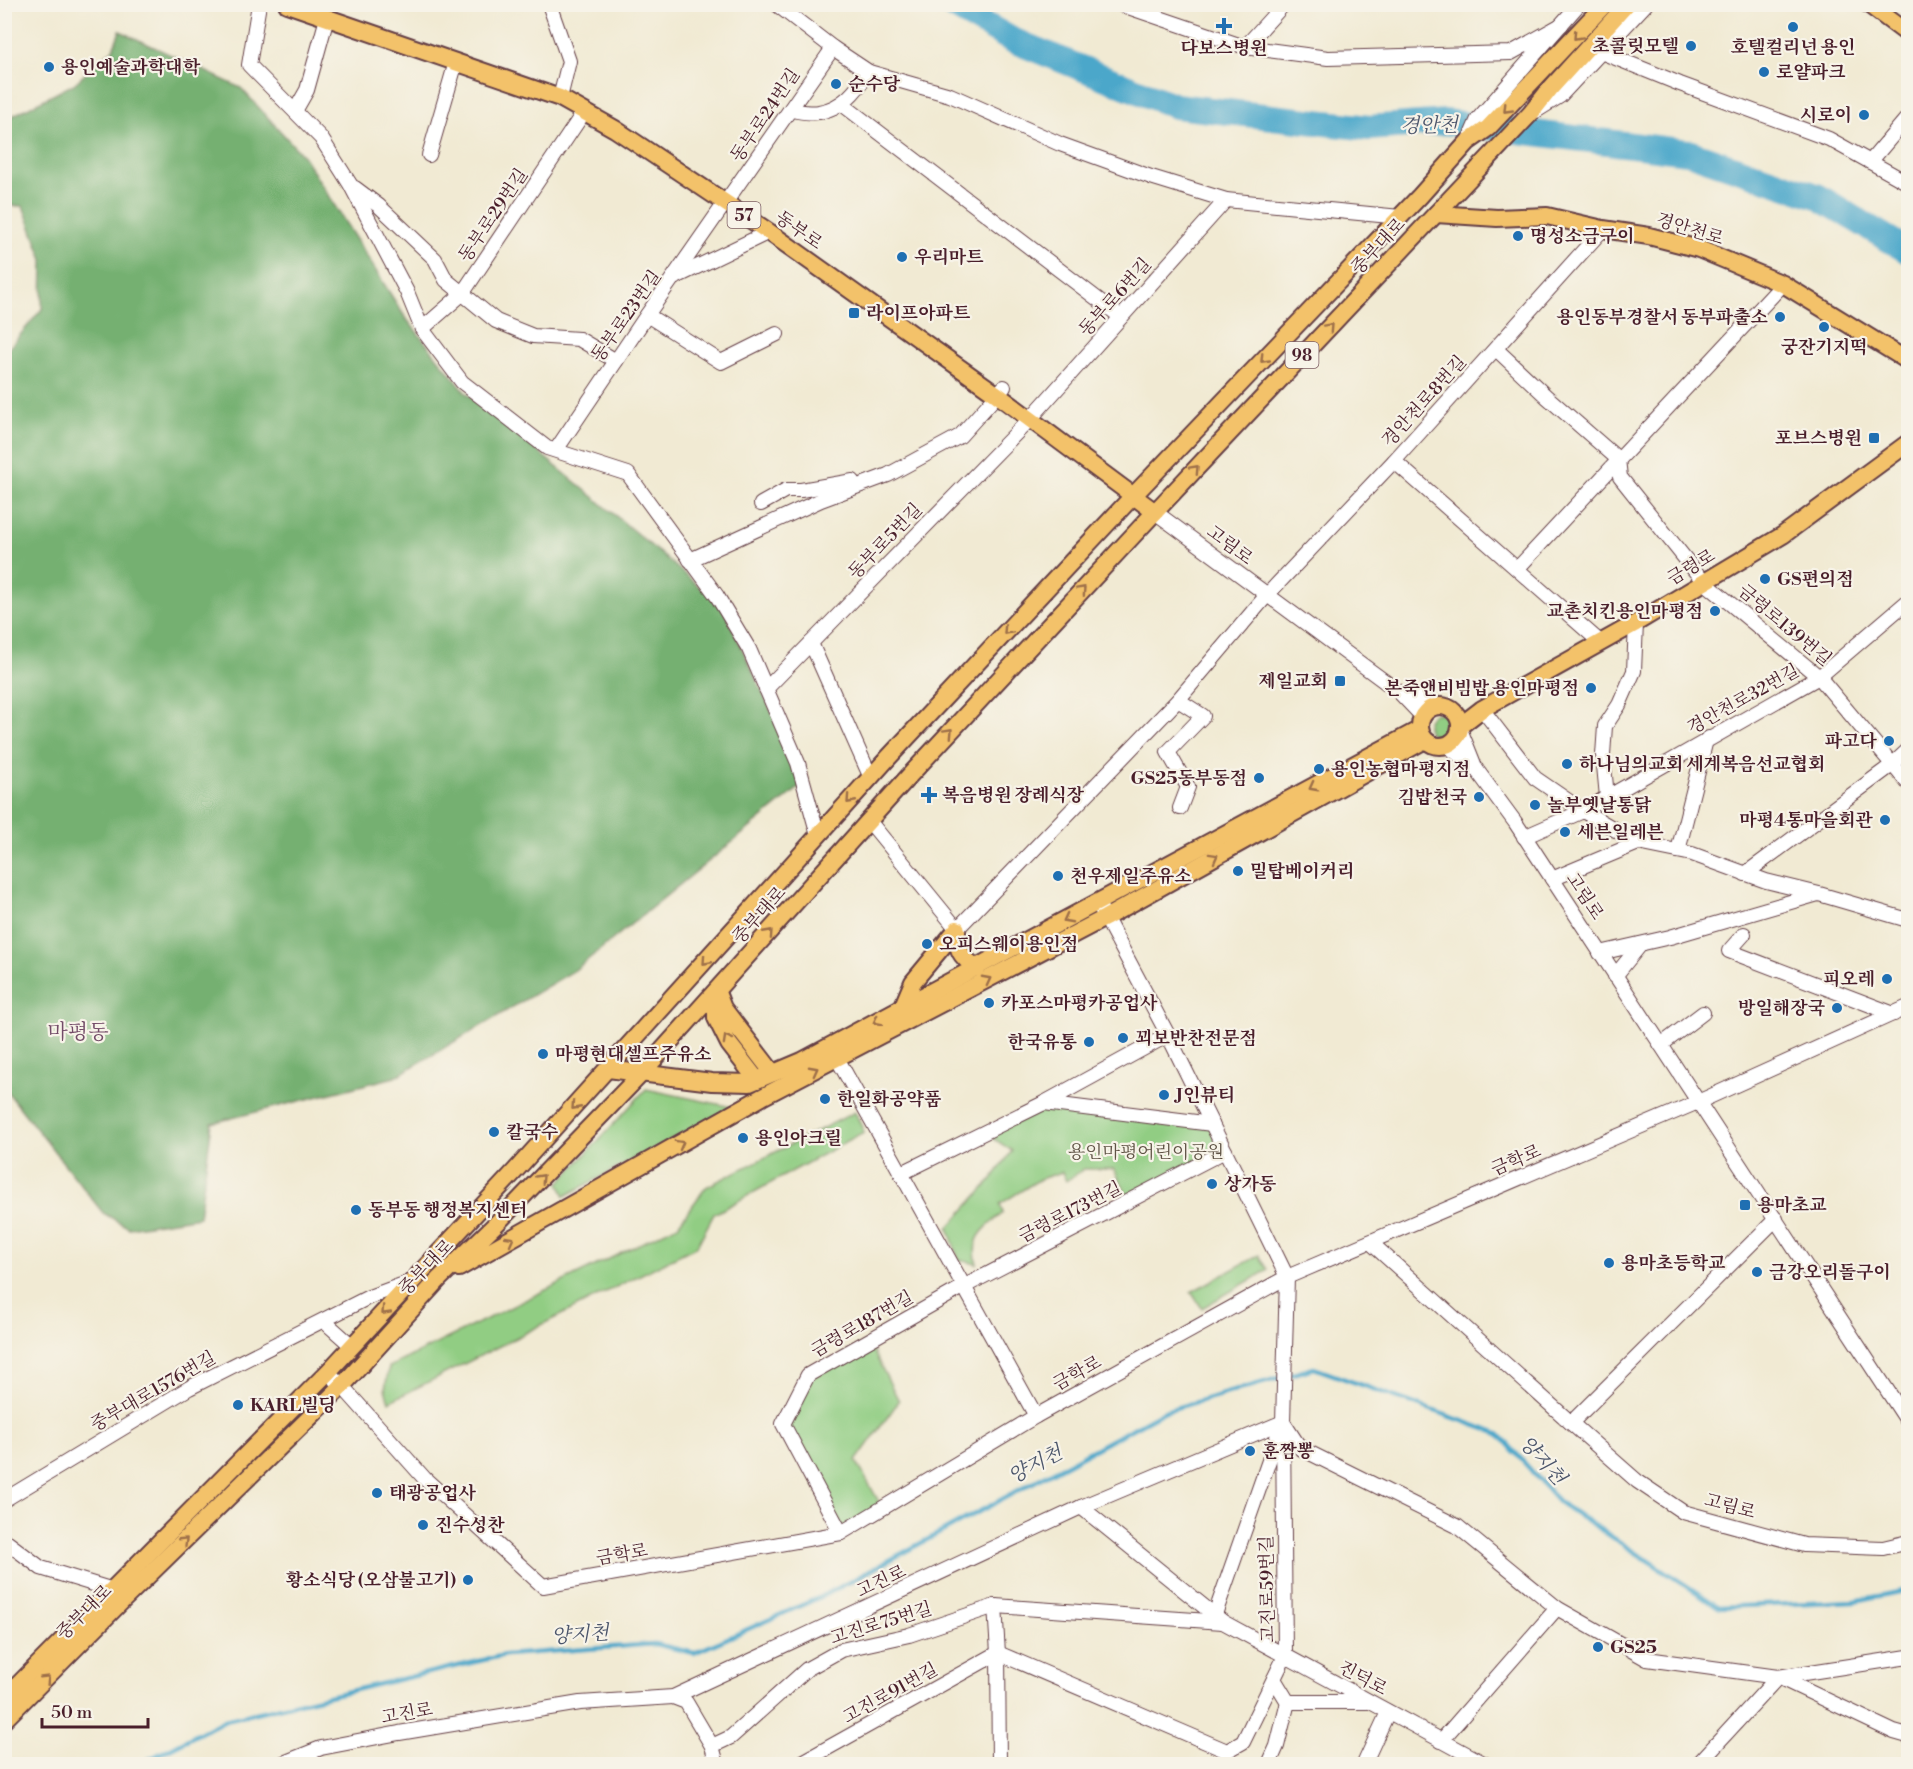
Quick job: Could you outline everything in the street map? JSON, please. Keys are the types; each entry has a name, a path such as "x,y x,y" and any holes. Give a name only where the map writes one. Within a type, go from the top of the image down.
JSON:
{"main road":[{"name":"동부로","path":"287,4 560,98 615,129 727,203 1000,391 1030,419 1155,512"},
{"name":"중부대로","path":"4,1699 328,1372 608,1069 889,757 1133,496 1420,196 1468,142 1488,128 1605,4"},
{"name":"중부대로","path":"4,1720 342,1386 440,1278 498,1222 641,1074 910,775 1449,199 1576,68 1627,4"},
{"path":"1868,4 1908,34"},
{"name":"경안천로","path":"1436,214 1497,218 1547,216 1603,229 1649,236 1699,249 1783,284 1908,361"},
{"name":"금령로","path":"1460,728 1482,709 1636,623 1783,535 1908,442"},
{"path":"440,1278 1102,910 1422,728 1426,711 1443,706 1482,709"},
{"path":"1422,728 1438,746 1447,745 1456,739 1460,728 1456,713 1443,706"},
{"path":"608,1069 712,1082 750,1083 802,1061 977,968 1102,910"},
{"path":"957,929 957,947 966,960 977,968"},
{"path":"902,1008 913,982 957,929"},
{"path":"716,992 723,1008 765,1076"}],"street":[{"path":"259,4 249,65 321,138 350,184 407,292 422,329 462,382 548,448 628,474 717,596 749,649 798,763 818,836"},
{"path":"549,4 569,61 560,98"},
{"path":"776,4 833,48 869,72 950,95 1060,144 1151,177 1226,200 1400,217"},
{"path":"1119,4 1245,46 1328,57 1511,53 1561,25"},
{"path":"1245,46 1284,4"},
{"path":"1468,142 1478,119 1579,4"},
{"path":"1576,68 1600,52 1646,4"},
{"path":"295,111 307,90 327,18"},
{"name":"동부로24번길","path":"727,203 833,48"},
{"path":"1600,52 1829,139 1908,183"},
{"path":"429,154 456,63"},
{"path":"791,110 818,112 842,104 857,90 869,72"},
{"path":"842,104 1121,317"},
{"name":"동부로29번길","path":"422,329 462,294 584,112"},
{"path":"1870,162 1908,117"},
{"path":"350,184 379,206 435,259 446,280 496,321 533,336 579,339 616,361"},
{"name":"동부로6번길","path":"1030,419 1226,200"},
{"name":"동부로23번길","path":"556,450 647,315 727,203"},
{"name":"경안천로8번길","path":"957,929 1178,700 1267,595 1394,461 1603,229"},
{"path":"673,279 769,232"},
{"path":"1517,568 1783,284"},
{"path":"647,315 721,362 777,334"},
{"path":"1496,349 1617,459"},
{"path":"690,560 820,500 888,475 960,436 1000,391"},
{"name":"동부로5번길","path":"766,689 1030,419"},
{"name":"금령로139번길","path":"1617,459 1620,477 1703,581 1819,677 1908,783"},
{"path":"1394,461 1600,642"},
{"path":"761,504 786,490 801,490 888,475"},
{"name":"고림로","path":"1155,512 1399,692 1443,706"},
{"name":"경안천로32번길","path":"1524,837 1583,811 1819,677 1908,601"},
{"path":"1607,797 1603,755 1605,726 1619,705 1634,671 1636,623"},
{"path":"811,643 871,778"},
{"name":"고림로","path":"1399,692 1422,728"},
{"path":"1178,700 1203,716 1168,752 1188,787 1180,808"},
{"path":"1482,709 1535,778 1583,811 1638,843 1692,854 1766,881 1908,920"},
{"name":"고림로","path":"1460,728 1476,769 1552,879 1908,1422"},
{"path":"1678,851 1706,740 1711,737"},
{"name":"고림로","path":"1447,745 1476,769"},
{"path":"1745,874 1892,765 1908,750"},
{"path":"869,821 957,929"},
{"path":"1552,879 1638,843"},
{"path":"1600,953 1641,944 1819,894"},
{"path":"1102,910 1212,1124 1287,1277"},
{"path":"1744,934 1729,951 1894,1014"},
{"path":"1616,976 1641,944"},
{"name":"금학로","path":"328,1372 425,1479 543,1586 841,1533 1036,1416 1287,1277 1698,1102 1908,1007"},
{"path":"1661,1045 1703,1014"},
{"path":"902,1173 1044,1103 1167,1035"},
{"path":"837,1058 1036,1416"},
{"path":"1044,1103 1212,1124"},
{"name":"금령로173번길","path":"963,1287 1225,1151"},
{"path":"1571,1423 1776,1219"},
{"name":"고림로","path":"1370,1242 1637,1481 1683,1512 1804,1545 1883,1548 1908,1542"},
{"name":"고진로59번길","path":"998,1653 1227,1751 1243,1742 1286,1656 1283,1416 1287,1277"},
{"name":"중부대로1576번길","path":"4,1500 189,1388 369,1297 413,1281"},
{"name":"금령로187번길","path":"841,1533 783,1424 808,1375 963,1287"},
{"path":"324,1321 352,1346"},
{"path":"1283,1416 1300,1448 1457,1526 1557,1608 1647,1659 1778,1677 1908,1657"},
{"path":"1219,1620 1283,1416"},
{"name":"고진로","path":"280,1764 321,1748 399,1733 580,1703 673,1697 1081,1507 1283,1416"},
{"name":"진덕로","path":"1081,1507 1219,1620 1484,1764"},
{"path":"4,1540 41,1568 113,1590"},
{"path":"995,1606 998,1653 999,1764"},
{"name":"진덕로","path":"995,1606 1219,1620"},
{"name":"고진로75번길","path":"712,1746 731,1737 807,1669 841,1650 909,1635 995,1606"},
{"path":"1441,1740 1557,1608"},
{"name":"고진로91번길","path":"799,1764 998,1653"},
{"path":"1778,1677 1894,1732 1908,1736"},
{"path":"1698,1764 1778,1677"},
{"path":"1269,1764 1277,1746 1288,1702 1274,1679"},
{"path":"673,1697 686,1702 712,1746 717,1764"},
{"path":"1288,1702 1370,1702"},
{"path":"1364,1764 1388,1712"}],"green space":[{"path":"120,31 241,88 304,157 405,317 465,392 722,606 805,783 575,970 395,1077 212,1123 199,1217 129,1228 103,1213 5,1089 4,354 42,309 43,260 23,206 5,206 4,128 6,119 74,84 113,49"},
{"path":"1439,713 1447,717 1451,725 1447,733 1439,737 1431,733 1427,725 1431,717"},
{"path":"646,1089 732,1107 565,1196 559,1183"},
{"name":"용인마평어린이공원","path":"1044,1103 1212,1124 1225,1151 1130,1200 1114,1169 1084,1169 1066,1181 1062,1172 1040,1179 1000,1204 1003,1213 980,1234 977,1240 975,1255 977,1264 959,1260 948,1228 992,1179 1012,1151 984,1132"},
{"path":"855,1112 864,1132 714,1214 697,1246 389,1402 385,1389 389,1367 678,1225 706,1187"},
{"path":"1259,1255 1268,1270 1202,1308 1191,1292"},
{"path":"868,1341 899,1401 856,1461 882,1507 841,1533 783,1424 808,1375"}],"waterway":[{"name":"경안천","path":"949,4 1012,40 1175,106 1369,128 1445,122 1688,152 1817,196 1908,251"},
{"name":"양지천","path":"140,1764 225,1720 505,1655 655,1644 694,1653 827,1594 1165,1411 1314,1368 1499,1434 1560,1503 1719,1607 1855,1601 1908,1590"}],"place":[{"name":"다보스병원","path":"1224,26"},
{"name":"호텔컬리넌 용인","path":"1793,27"},
{"name":"초콜릿모텔","path":"1691,46"},
{"name":"용인예술과학대학","path":"49,67"},
{"name":"로얄파크","path":"1764,72"},
{"name":"순수당","path":"836,84"},
{"name":"시로이","path":"1864,115"},
{"name":"명성소금구이","path":"1518,236"},
{"name":"우리마트","path":"902,257"},
{"name":"라이프아파트","path":"854,313"},
{"name":"용인동부경찰서 동부파출소","path":"1780,317"},
{"name":"궁잔기지떡","path":"1824,327"},
{"name":"포브스병원","path":"1874,438"},
{"name":"GS편의점","path":"1765,579"},
{"name":"교촌치킨용인마평점","path":"1715,611"},
{"name":"제일교회","path":"1340,681"},
{"name":"본죽앤비빔밥 용인마평점","path":"1591,688"},
{"name":"파고다","path":"1889,741"},
{"name":"하나님의교회 세계복음선교협회","path":"1567,764"},
{"name":"용인농협마평지점","path":"1319,769"},
{"name":"GS25동부동점","path":"1259,778"},
{"name":"복음병원 장례식장","path":"929,795"},
{"name":"김밥천국","path":"1479,797"},
{"name":"놀부옛날통닭","path":"1535,805"},
{"name":"마평4통마을회관","path":"1885,820"},
{"name":"세븐일레븐","path":"1565,832"},
{"name":"밀탑베이커리","path":"1238,871"},
{"name":"천우제일주유소","path":"1058,876"},
{"name":"오피스웨이용인점","path":"927,944"},
{"name":"피오레","path":"1887,979"},
{"name":"카포스마평카공업사","path":"989,1003"},
{"name":"방일해장국","path":"1837,1008"},
{"name":"꾀보반찬전문점","path":"1123,1038"},
{"name":"한국유통","path":"1089,1042"},
{"name":"마평현대셀프주유소","path":"543,1054"},
{"name":"J인뷰티","path":"1164,1095"},
{"name":"한일화공약품","path":"825,1099"},
{"name":"칼국수","path":"494,1132"},
{"name":"용인아크릴","path":"743,1138"},
{"name":"상가동","path":"1212,1184"},
{"name":"용마초교","path":"1745,1205"},
{"name":"동부동 행정복지센터","path":"356,1210"},
{"name":"용마초등학교","path":"1609,1263"},
{"name":"금강오리돌구이","path":"1757,1272"},
{"name":"KARL빌딩","path":"238,1405"},
{"name":"훈짬뽕","path":"1250,1451"},
{"name":"태광공업사","path":"377,1493"},
{"name":"진수성찬","path":"423,1525"},
{"name":"황소식당 (오삼불고기)","path":"468,1580"},
{"name":"GS25","path":"1598,1647"}],"district":[{"name":"마평동","path":"78,1032"}]}
